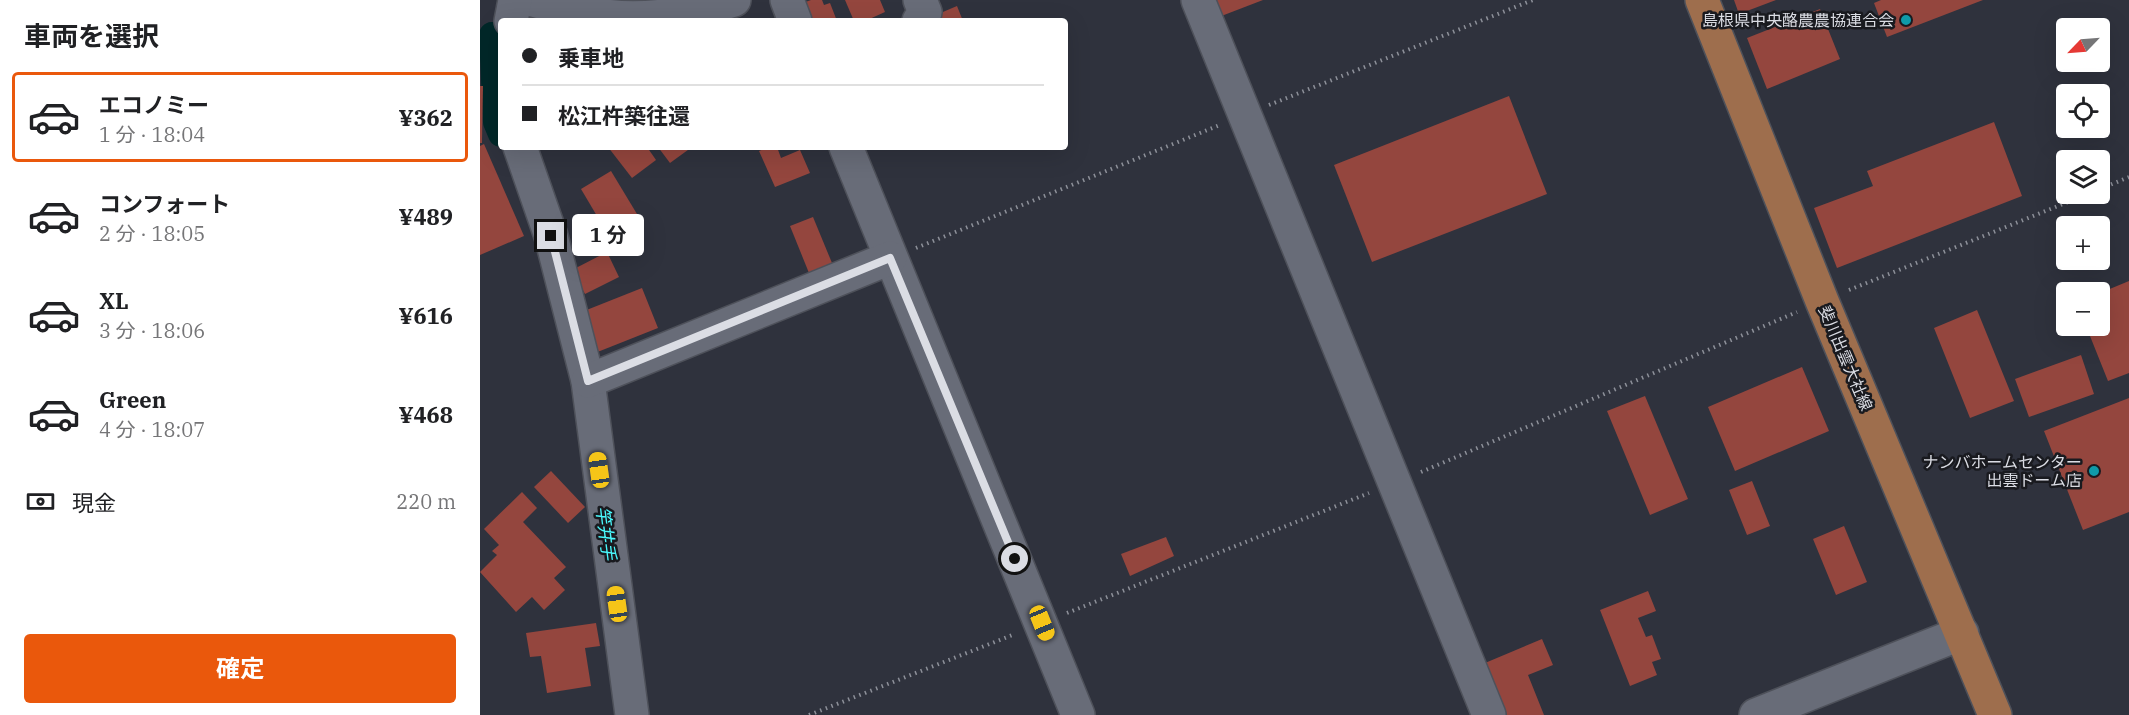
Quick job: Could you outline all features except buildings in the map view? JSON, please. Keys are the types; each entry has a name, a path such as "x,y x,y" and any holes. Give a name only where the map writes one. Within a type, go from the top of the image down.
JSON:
{"main road":[{"name":"斐川出雲大社線","path":"1702,0 1822,301 1995,715"}],"street":[{"path":"511,18 514,0"},
{"path":"533,0 606,16 658,17 706,9 734,0"},
{"path":"787,0 794,18"},
{"path":"920,0 924,12 921,18"},
{"path":"1198,0 1489,715"},
{"path":"520,150 551,236 588,381 632,715"},
{"path":"847,150 1078,715"},
{"path":"588,381 890,258"},
{"path":"1756,715 1962,633"}],"path":[{"path":"890,258 1533,0"},
{"path":"2110,185 2129,177"},
{"path":"809,715 1394,484 1822,301 2063,204"}],"waterway":[{"name":"竿井手","path":"492,35 498,127"}],"place":[{"name":"島根県中央酪農農協連合会","path":"1906,20"},
{"name":"ナンバホームセンター 出雲ドーム店","path":"2094,471"}],"route":[{"path":"551,236 588,381 890,258 1015,559"}]}
